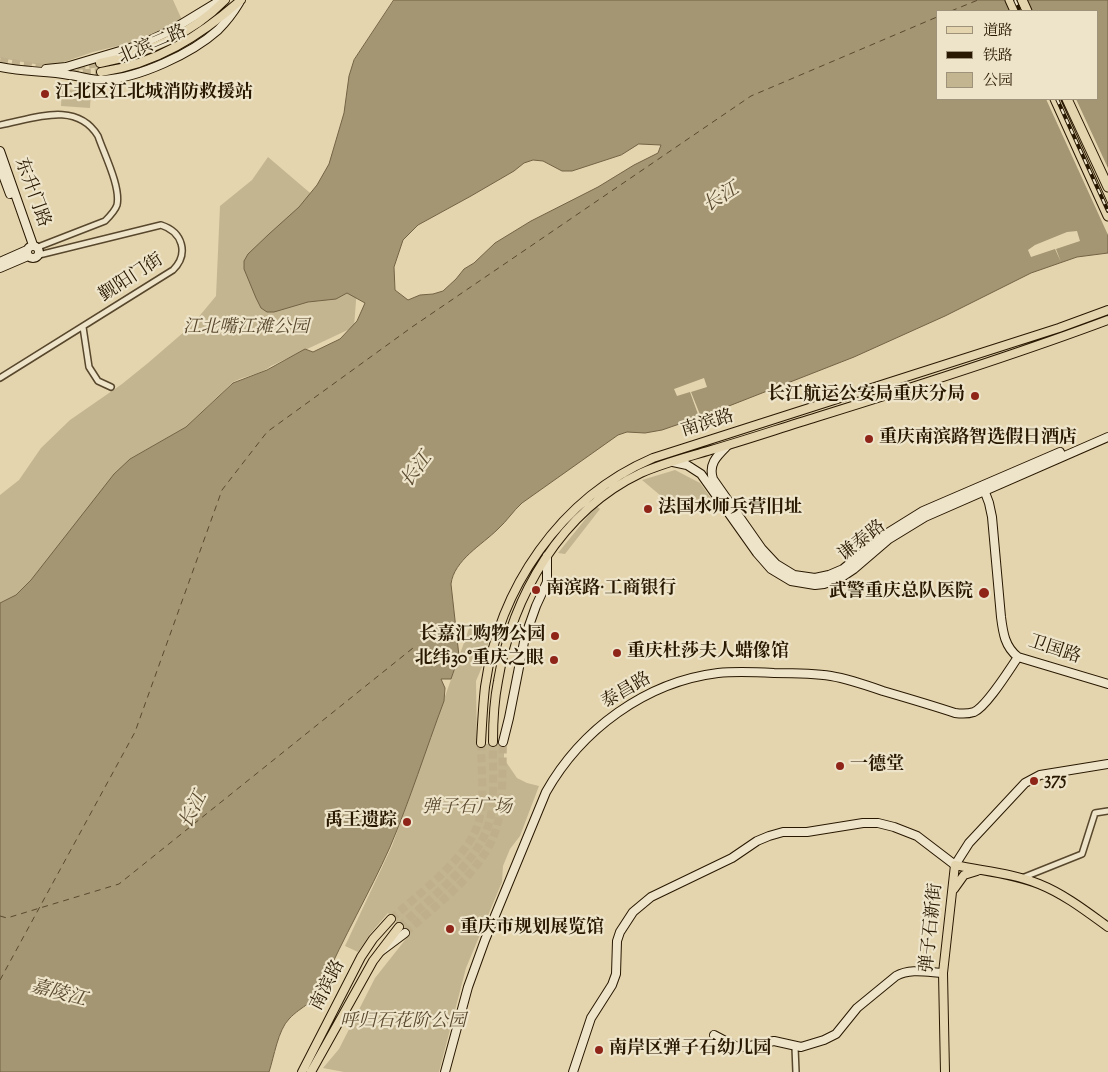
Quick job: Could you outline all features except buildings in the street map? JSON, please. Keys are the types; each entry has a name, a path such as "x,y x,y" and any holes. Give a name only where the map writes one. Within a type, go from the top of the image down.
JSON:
{"highway":[{"path":"1053,100 1108,216"},
{"path":"1067,100 1108,187"}],"main road":[{"name":"北滨二路","path":"100,64 135,54 172,39 207,17 225,0"},
{"name":"北滨二路","path":"101,72 147,61 177,47 213,24 241,0"},
{"name":"南滨路","path":"481,743 486,685 492,655 504,616 524,572 552,533 606,483 653,458 904,379 1108,310"},
{"name":"南滨路","path":"492,742 498,680 508,640 524,599 547,556 574,522 604,495 642,473 673,462 1063,338 1108,320"},
{"path":"860,404 854,404 853,399 891,386 904,379"},
{"path":"825,404 831,405 834,412"},
{"name":"弹子石新街","path":"945,1072 943,973 955,865 1038,883 1068,899 1108,927"},
{"path":"952,894 957,883 964,875 979,870"},
{"name":"南滨路","path":"302,1072 364,953 373,938 391,919"},
{"name":"南滨路","path":"311,1072 375,957 399,927"},
{"path":"364,953 370,953 375,957"}],"street":[{"name":"北滨二路","path":"0,62 20,67 49,69 66,67 127,49 159,37 221,0"},
{"name":"北滨二路","path":"0,67 35,73 68,74 103,80 131,75 180,54 198,44 229,18 241,0"},
{"path":"86,60 82,64 80,71 82,75 90,79"},
{"path":"1053,100 1108,223"},
{"path":"1071,100 1108,179"},
{"path":"0,126 57,114 66,114 81,119 94,129 118,196 112,214 105,221 67,241 68,244 73,246"},
{"name":"东升门路","path":"0,151 32,250"},
{"name":"东升门路","path":"0,167 32,250"},
{"name":"觐阳门街","path":"0,378 174,270 182,258 183,249 175,232 162,225 73,246 32,250"},
{"path":"0,262 88,229"},
{"path":"0,268 32,250"},
{"path":"83,327 89,367 98,380 111,387"},
{"name":"谦泰路","path":"673,462 687,464 701,474 757,553 771,569 791,581 804,584 824,584 839,579 907,527 983,488 1108,432"},
{"name":"谦泰路","path":"727,446 713,463 711,472 713,479 768,556 784,570 805,577 822,577 843,569 886,534 923,511 1108,437"},
{"name":"卫国路","path":"983,488 992,517 1002,631 1008,647 1018,657 1108,684"},
{"path":"502,742 509,718 525,638 547,582 547,556"},
{"name":"泰昌路","path":"444,1072 468,987 485,940 546,792 556,775 581,744 611,717 643,698 672,685 702,676 732,672 799,673 832,677 955,713 967,714 982,706 1018,657"},
{"path":"573,1072 591,1018 616,974 617,941 620,932 633,912 651,897 732,858 768,836 783,832 807,832 863,823 886,825 917,836 955,865 969,842 1032,778 1040,775 1108,764"},
{"path":"1021,878 1082,854 1095,813 1108,811"},
{"name":"南滨路","path":"375,957 405,933"},
{"path":"714,1035 740,1047 774,1041 796,1047 824,1040 836,1034 857,1008 896,976 909,971 943,973"},
{"path":"796,1047 796,1072"}],"green space":[{"path":"0,0 173,0 182,20 166,29 130,43 93,52 64,62 50,65 34,64 0,58"},
{"path":"62,89 91,91 90,108 61,106"},
{"name":"江北嘴江滩公园","path":"268,157 316,198 357,288 354,327 263,371 233,382 186,427 130,459 123,477 81,532 0,613 0,495 19,480 41,448 70,420 122,384 148,363 192,325 216,296 220,206 252,180"},
{"path":"675,470 700,483 716,505 673,506 642,480"},
{"path":"596,506 600,509 565,554 558,553"},
{"name":"弹子石广场","path":"471,623 491,633 482,667 476,681 477,745 504,742 504,759 517,778 539,786 520,836 510,849 503,866 502,882 466,968 439,1072 344,1072 323,1068 339,1049 375,978 409,935 388,913 358,952 345,946 392,846"}],"water":[{"path":"394,0 1108,0 1108,253 1077,257 1031,273 945,316 854,357 711,413 662,430 645,433 627,432 618,435 522,503 492,535 463,560 453,575 451,584 459,656 451,679 441,679 445,688 444,701 404,811 390,847 320,991 285,1024 269,1072 0,1072 0,603 16,595 31,580 114,474 130,459 186,427 233,383 267,370 305,349 313,352 340,339 357,321 365,303 347,293 336,299 308,302 274,312 267,312 261,308 244,269 244,261 248,254 299,207 317,185 329,164 344,113 349,76 354,60","holes":["639,144 661,145 658,153 598,187 531,221 495,243 474,263 464,269 443,291 420,295 408,300 395,290 394,267 403,240 418,225 514,171 524,163 533,160 543,161 562,171 572,171 621,155"]}],"pier":[{"path":"1046,100 1076,100 1108,168 1108,235"},
{"path":"1077,231 1080,241 1056,249 1061,262 1055,249 1031,257 1028,250 1035,245 1067,232"},
{"path":"704,378 707,387 691,392 701,417 699,417 690,392 677,396 674,389"}],"ferry route":[{"path":"953,10 978,0"},
{"path":"0,980 135,732 222,490 267,432 412,327 751,96 936,17"},
{"path":"0,916 7,918 119,884 413,648"}],"tunnel":[{"path":"0,61 53,68"},
{"path":"77,66 100,63"},
{"path":"71,74 101,72"},
{"path":"399,927 451,880 474,853 483,838 491,814 493,742"},
{"path":"405,933 459,885 471,872 491,842 501,806 503,742"},
{"path":"391,919 455,861 474,834 479,820 482,801 481,743"}],"railway":[{"path":"1015,0 1020,10"},
{"path":"1057,100 1108,211"}],"place":[{"name":"江北区江北城消防救援站","path":"45,94"},
{"name":"长江航运公安局重庆分局","path":"975,396"},
{"name":"重庆南滨路智选假日酒店","path":"869,439"},
{"name":"法国水师兵营旧址","path":"648,509"},
{"name":"南滨路·工商银行","path":"536,590"},
{"name":"武警重庆总队医院","path":"984,593"},
{"name":"长嘉汇购物公园","path":"555,636"},
{"name":"重庆杜莎夫人蜡像馆","path":"617,653"},
{"name":"北纬30°重庆之眼","path":"554,660"},
{"name":"一德堂","path":"840,766"},
{"name":"375","path":"1034,781"},
{"name":"禹王遗踪","path":"407,822"},
{"name":"重庆市规划展览馆","path":"450,929"},
{"name":"南岸区弹子石幼儿园","path":"599,1050"}],"water label":[{"name":"长江","path":"722,199"},
{"name":"长江","path":"418,471"},
{"name":"长江","path":"195,811"},
{"name":"嘉陵江","path":"58,995"}],"park label":[{"name":"呼归石花阶公园","path":"403,1023"}]}
